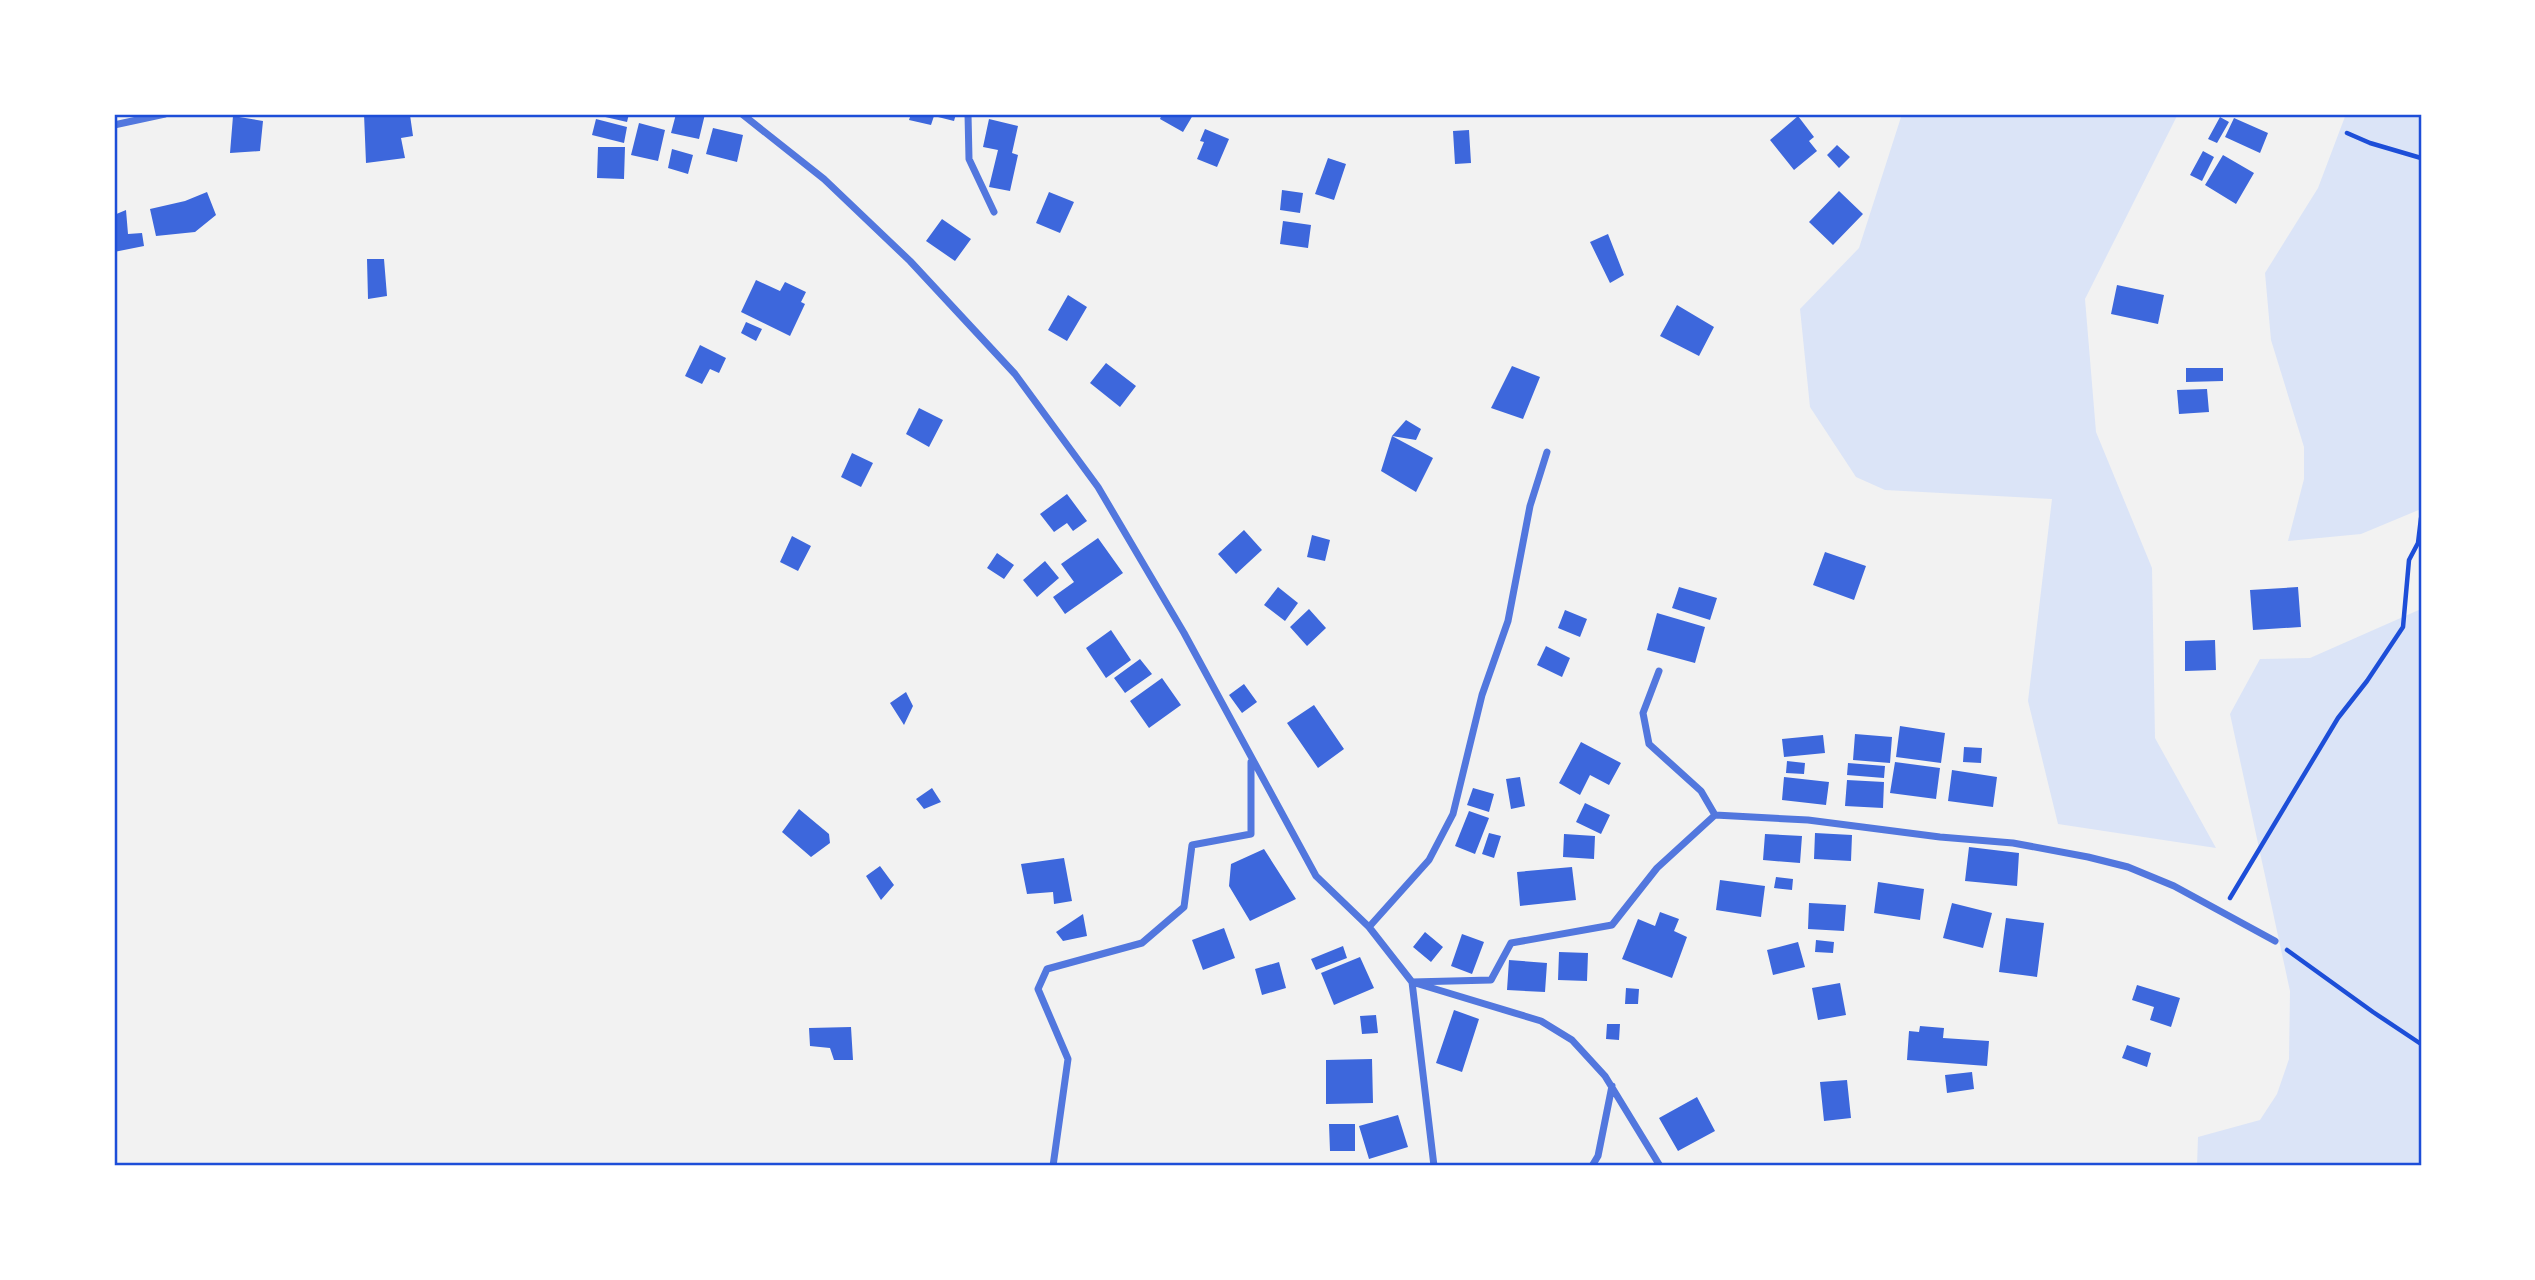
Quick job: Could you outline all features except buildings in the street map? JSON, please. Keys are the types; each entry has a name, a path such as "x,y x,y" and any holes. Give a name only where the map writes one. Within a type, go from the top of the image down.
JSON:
{"street":[{"path":"114,125 165,114"},
{"path":"745,114 824,179 910,261 1015,374 1098,487 1184,633 1251,761 1316,876 1369,927 1412,982 1434,1166"},
{"path":"968,114 969,159 994,212"},
{"path":"1369,927 1429,860 1453,814 1482,695 1508,621 1530,506 1547,452"},
{"path":"1659,671 1643,713 1649,744 1701,791 1715,815"},
{"path":"1053,1166 1068,1059 1038,989 1047,969 1142,943 1184,907 1192,845 1251,834 1251,761"},
{"path":"1412,982 1491,980 1511,943 1612,925 1657,868 1715,815 1808,820 1940,837 2013,843 2088,857 2128,867 2222,911 2274,941"},
{"path":"1412,982 1541,1021 1572,1041 1605,1076 1660,1166"},
{"path":"1592,1166 1598,1156 1612,1086"}],"path":[{"path":"2347,133 2370,143 2421,158"},
{"path":"2222,911 2338,718 2403,627 2409,561 2418,543 2421,518"},
{"path":"2274,941 2421,1044"}],"shaded area":[{"path":"1902,114 2178,114 2085,299 2096,432 2152,568 2155,738 2216,848 2058,824 2028,701 2052,499 1885,490 1856,477 1810,407 1800,309 1859,248"},
{"path":"2346,114 2421,114 2421,509 2361,534 2288,541 2304,479 2304,447 2271,340 2265,273 2318,188"},
{"path":"2421,609 2421,1166 2197,1166 2198,1137 2260,1120 2277,1094 2289,1059 2290,991 2230,714 2260,659 2310,658"}]}
